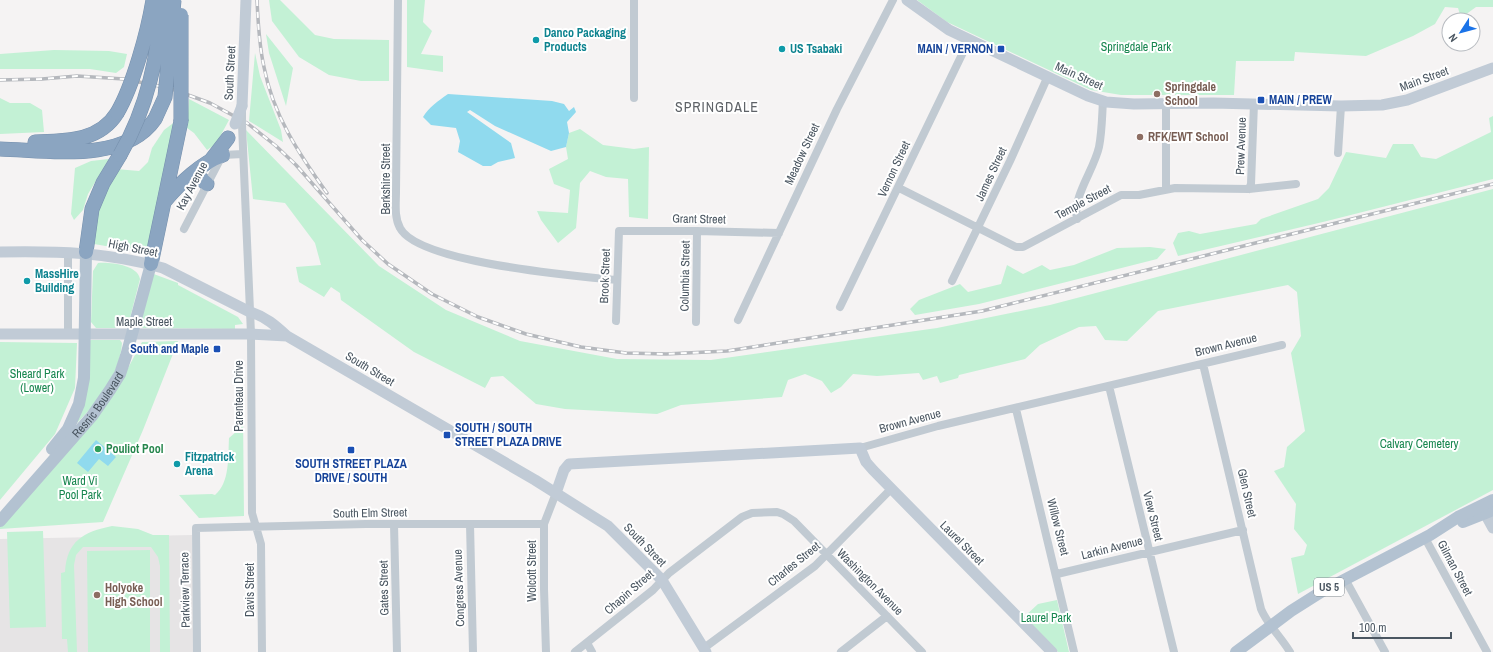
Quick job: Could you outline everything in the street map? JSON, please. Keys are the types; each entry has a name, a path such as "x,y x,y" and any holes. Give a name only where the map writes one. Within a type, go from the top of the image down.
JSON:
{"highway":[{"path":"0,144 73,140 85,138 101,130 118,113 126,95 134,73 153,0"},
{"path":"86,252 92,209 103,183 120,155 140,116 148,91 158,39 163,0"},
{"path":"0,149 72,152 116,146 137,138 147,130 155,119 165,97 174,0"},
{"path":"151,264 181,121 181,0"},
{"path":"164,203 175,189 217,157 228,138"},
{"path":"191,176 199,177 207,184"}],"main road":[{"name":"South Street","path":"239,124 242,106 246,0"},
{"name":"Main Street","path":"907,0 938,23 969,40 1088,96 1103,100 1134,104 1254,103 1340,106 1382,105 1407,100 1493,68"},
{"path":"228,138 239,124"},
{"name":"High Street","path":"0,252 86,252 151,264 190,281 250,312"},
{"name":"Resnic Boulevard","path":"0,509 68,429 79,404 84,378 86,252"},
{"name":"Resnic Boulevard","path":"0,521 92,416 120,374 151,264"},
{"name":"South Street","path":"250,312 258,314 287,336 556,493 608,526 662,580 705,650"},
{"name":"Maple Street","path":"0,334 251,334 256,329 263,328 274,330 287,336"},
{"name":"Brown Avenue","path":"556,493 564,470 569,464 860,448"},
{"name":"Laurel Street","path":"860,448 869,466 1052,652"},
{"path":"1489,507 1493,528"},
{"name":"US 5","path":"1236,652 1270,625 1301,604 1428,536 1489,507"}],"street":[{"name":"Berkshire Street","path":"398,0 396,216 400,228 412,241 467,259 551,274 616,280"},
{"path":"634,0 634,98"},
{"name":"Meadow Street","path":"738,320 837,109 893,0"},
{"name":"Vernon Street","path":"840,307 899,188 969,40"},
{"name":"James Street","path":"952,281 1048,76"},
{"path":"1077,219 1075,210 1080,194 1094,164 1100,145 1103,100"},
{"path":"1166,103 1166,189"},
{"name":"Prew Avenue","path":"1249,189 1251,184 1254,103"},
{"path":"1338,154 1340,106"},
{"path":"239,124 243,154 250,312"},
{"name":"Kay Avenue","path":"184,229 207,184 217,157 243,154"},
{"name":"Temple Street","path":"899,188 1016,247 1023,247 1121,195 1156,193 1166,189 1249,189 1296,184"},
{"name":"Brook Street","path":"616,321 616,280 619,231"},
{"name":"Grant Street","path":"619,231 779,233"},
{"name":"Columbia Street","path":"696,322 697,231"},
{"path":"68,252 68,333"},
{"name":"Parenteau Drive","path":"250,312 252,506 257,528"},
{"name":"Brown Avenue","path":"860,448 931,428 1282,345"},
{"name":"Glen Street","path":"1203,364 1261,609 1270,625 1276,631 1290,652"},
{"name":"View Street","path":"1109,386 1174,652"},
{"name":"Willow Street","path":"1016,409 1057,574 1074,652"},
{"name":"Charles Street","path":"705,650 815,566 891,489"},
{"name":"Wolcott Street","path":"546,652 544,524 556,493"},
{"name":"Chapin Street","path":"575,652 587,644 653,590 669,573 742,517 758,513 784,514"},
{"name":"Washington Avenue","path":"784,514 801,528 922,652"},
{"name":"South Elm Street","path":"196,528 257,528 394,524 544,524"},
{"name":"Gates Street","path":"394,524 397,652"},
{"name":"Congress Avenue","path":"470,524 473,652"},
{"name":"Parkview Terrace","path":"196,528 197,652"},
{"name":"Davis Street","path":"257,528 261,544 262,652"},
{"name":"Larkin Avenue","path":"1057,574 1149,551 1243,530"},
{"name":"Gilman Street","path":"1428,536 1487,652"},
{"path":"1346,579 1385,652"},
{"path":"841,652 887,616"},
{"path":"587,644 592,652"}],"shaded area":[{"name":"Holyoke High School","path":"192,535 195,652 0,652 0,539"}],"green space":[{"path":"269,0 280,0 315,35 334,39 389,40 389,81 361,81 329,75 299,57 272,21"},
{"path":"407,0 425,0 423,22 432,31 421,54 443,56 443,72 407,67"},
{"name":"Springdale Park","path":"917,0 1493,0 1493,7 1476,7 1469,12 1459,12 1458,8 1445,7 1435,24 1413,36 1366,56 1295,52 1294,61 1236,61 1234,95 1121,95 1091,90 947,22"},
{"path":"266,34 293,68 286,106 269,53"},
{"path":"54,50 109,51 127,54 124,67 116,73 90,69 0,69 0,54"},
{"path":"255,53 260,76 281,130 283,142 249,121"},
{"path":"0,98 10,103 30,103 42,110 44,132 0,134"},
{"path":"189,99 229,120 216,144 207,150 194,133 187,128"},
{"path":"1493,116 1493,179 1327,221 1178,256 1173,243 1178,233 1189,231 1200,234 1256,224 1261,219 1318,199 1329,188 1346,152 1386,158 1393,144 1413,144 1421,157 1436,159 1491,132 1489,118"},
{"path":"176,121 171,152 146,253 94,244 98,207 116,169 139,171 148,162 152,148 164,130"},
{"path":"580,129 603,145 634,149 649,147 648,219 629,217 628,179 606,177 590,171 580,183 576,228 558,243 541,220 537,211 568,213 570,190 554,184 549,169 568,159 566,147 569,133"},
{"name":"Calvary Cemetery","path":"246,130 379,266 446,310 520,341 617,359 711,360 937,328 1050,305 1493,189 1493,490 1298,594 1291,558 1304,555 1307,545 1294,529 1296,504 1274,471 1284,467 1287,447 1305,431 1291,353 1301,336 1297,292 1288,285 1158,311 1127,341 1105,340 1096,326 1079,327 1040,345 1025,359 959,375 958,378 940,383 937,376 923,380 919,373 877,376 853,374 841,387 831,393 822,381 805,374 788,380 782,397 681,405 657,414 565,409 536,404 503,376 491,377 485,388 414,352 341,300 340,293 331,287 324,297 299,282 296,267 321,265 315,243 285,203 253,199"},
{"path":"109,159 88,194 83,210 74,220 71,214 75,168 91,161"},
{"path":"1150,247 1166,249 1157,259 979,304 915,315 910,309 919,300 960,284 968,292 1001,284 1007,265 1023,274 1042,265 1050,270 1074,265 1117,248"},
{"path":"98,263 123,265 134,270 140,279 129,322 124,328 96,328 91,322 93,271"},
{"path":"151,273 178,283 178,285 238,317 243,324 235,325 235,329 137,328"},
{"path":"120,340 122,343 117,366 107,387 93,406 77,423 89,341"},
{"name":"Ward Vi Pool Park","path":"178,341 143,430 103,522 0,529 0,526 114,394 142,342"},
{"name":"Sheard Park (Lower)","path":"0,342 77,343 75,388 55,434 0,500"},
{"path":"243,415 244,516 199,518 179,495 215,495 220,490 226,476 229,438 237,431"},
{"path":"112,526 138,529 153,535 169,535 170,652 160,652 160,566 158,557 151,547 83,547 76,555 74,565 77,652 68,652 67,639 62,639 61,573 65,572 66,561 69,553 73,545 85,535 102,528"},
{"path":"43,531 46,627 10,628 7,532"},
{"path":"150,550 150,652 88,652 87,551"},
{"name":"Laurel Park","path":"1057,600 1069,652 1058,652 1024,617 1038,604"}],"water":[{"path":"448,94 552,101 564,104 569,111 574,107 576,112 567,122 569,133 566,147 551,151 495,126 470,110 467,112 511,143 515,158 498,162 491,166 483,166 458,152 460,141 456,128 431,125 423,117 431,107"},
{"name":"Pouliot Pool","path":"96,440 116,457 108,466 99,459 88,472 77,463"}],"railway":[{"path":"257,0 262,59 268,85 288,133 327,193"},
{"path":"0,80 77,76 124,79 169,88 210,103 247,123 276,146 296,165 362,240 388,264 432,294 478,317 526,334 581,347 626,353 666,354 727,351 982,311 1493,184"}],"place":[{"name":"Danco Packaging Products","path":"536,40"},
{"name":"US Tsabaki","path":"782,49"},
{"name":"MAIN / VERNON","path":"1001,49"},
{"name":"Springdale School","path":"1157,94"},
{"name":"MAIN / PREW","path":"1261,100"},
{"name":"RFK/EWT School","path":"1140,137"},
{"name":"MassHire Building","path":"27,281"},
{"name":"South and Maple","path":"217,349"},
{"name":"SOUTH / SOUTH STREET PLAZA DRIVE","path":"447,435"},
{"name":"Pouliot Pool","path":"98,449"},
{"name":"SOUTH STREET PLAZA DRIVE / SOUTH","path":"351,450"},
{"name":"Fitzpatrick Arena","path":"177,464"},
{"name":"Holyoke High School","path":"97,595"}],"district":[{"name":"SPRINGDALE","path":"717,107"}]}
